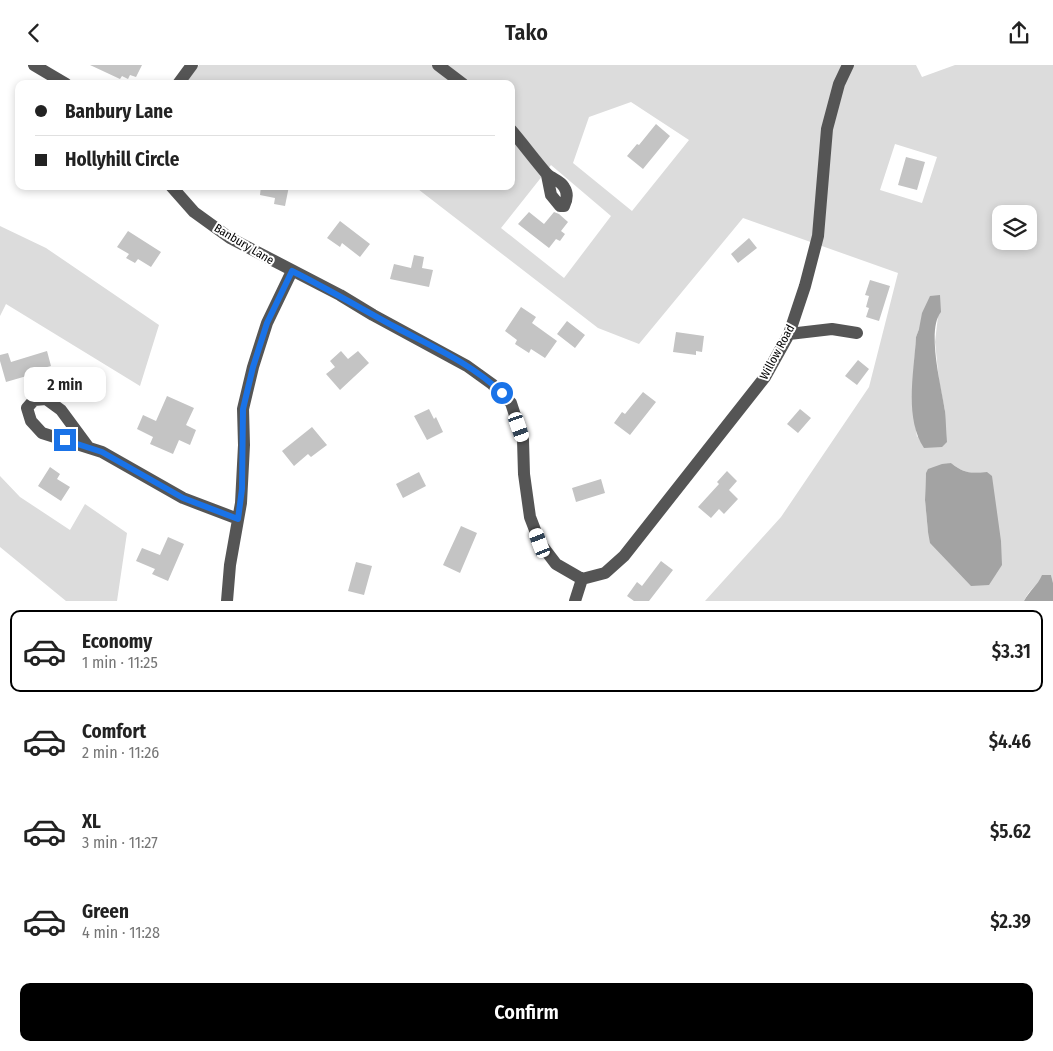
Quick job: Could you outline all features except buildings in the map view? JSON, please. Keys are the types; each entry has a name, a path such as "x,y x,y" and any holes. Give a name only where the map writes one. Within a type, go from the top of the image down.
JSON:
{"street":[{"path":"34,65 59,80"},
{"path":"181,80 192,65"},
{"path":"438,65 458,80"},
{"name":"Willow Road","path":"582,579 605,573 624,556 765,377 789,334 805,286 818,236 827,129 839,84 848,65"},
{"path":"515,135 548,175"},
{"name":"Banbury Lane","path":"175,190 194,212 230,238 340,295 467,366 492,384 511,403 523,440 524,474 530,517 540,543 556,564 582,579"},
{"path":"227,601 230,565 242,489 243,409 253,367 267,323 292,271"},
{"path":"789,334 832,329 857,333"},
{"path":"89,447 61,410 46,399 34,400 27,408 30,421 42,433 102,452 183,498 238,519"},
{"path":"575,601 582,579"}],"shaded area":[{"path":"199,65 916,65 922,77 955,65 1053,65 1053,583 1051,575 1032,589 1024,601 705,601 781,517 869,387 898,273 743,218 639,344 598,328 419,190 515,190 515,80 188,80","holes":["631,102 689,140 632,211 573,163 589,117","895,144 937,157 922,203 880,190","551,165 611,216 564,278 501,228","938,316 935,342 939,381 945,411 917,437 912,402 916,337 919,329","951,463 968,472 987,472 928,532 925,500 926,473"]},
{"path":"0,226 46,248 159,325 140,386 6,304 0,316"},
{"path":"940,295 941,312 935,332 935,345 938,375 945,411 947,442 942,447 924,448 914,423 912,409 912,380 916,337 922,313 930,296"},
{"path":"951,463 964,471 987,472 992,476 1001,541 1002,565 989,585 971,586 930,543 925,500 926,473 928,469"},
{"path":"0,476 20,497 70,530 85,504 127,533 117,601 66,601 0,547"},
{"path":"1042,575 1051,575 1053,601 1024,601 1038,582"}],"route":[{"path":"65,440 102,452 183,498 238,519 242,503 243,409 253,367 267,323 292,271 340,295 467,366 502,393"}]}
